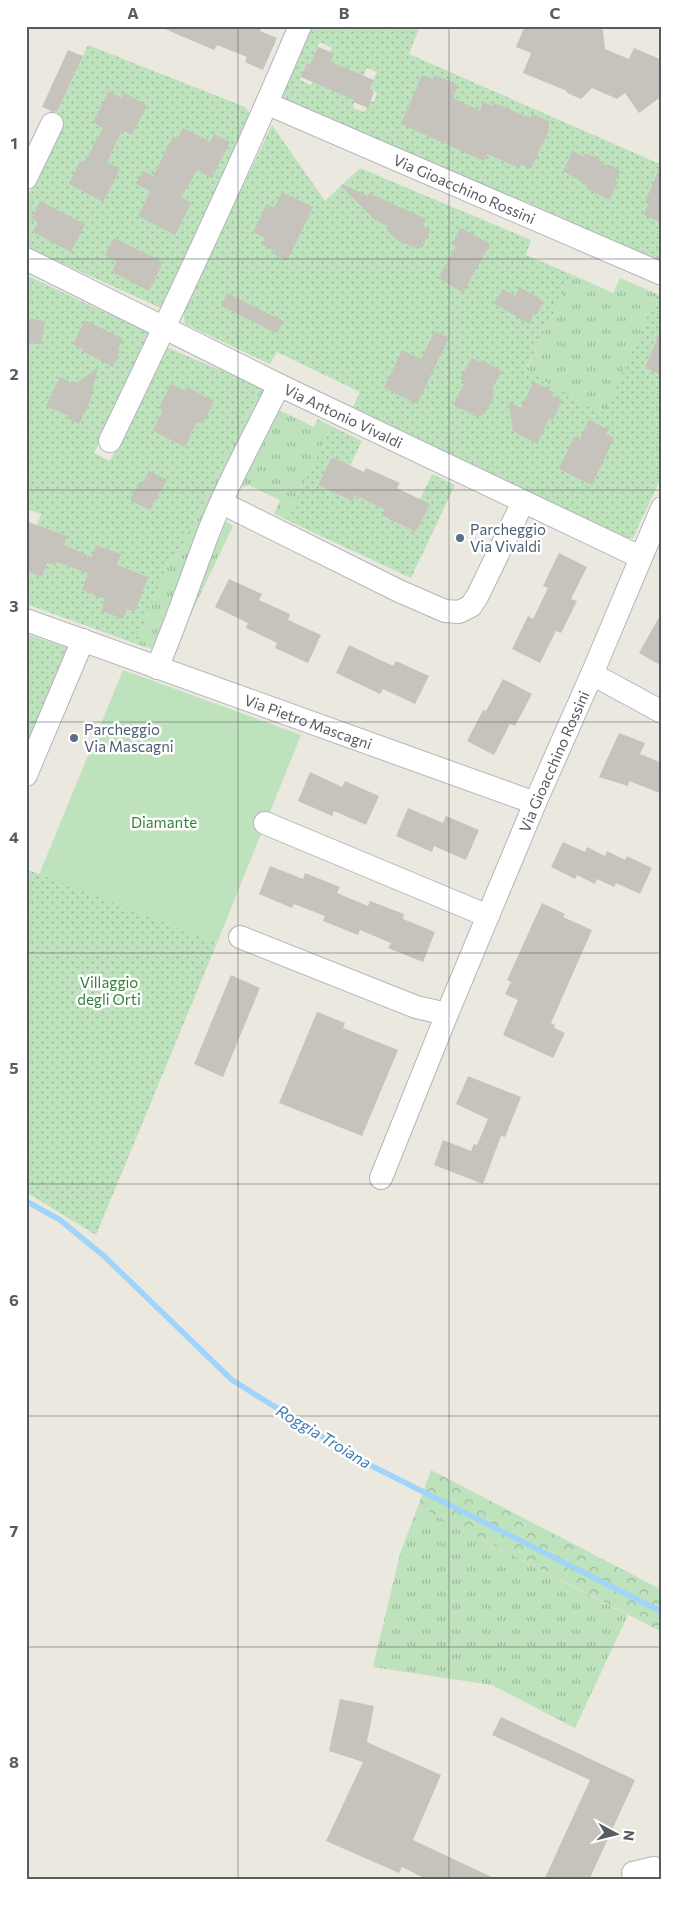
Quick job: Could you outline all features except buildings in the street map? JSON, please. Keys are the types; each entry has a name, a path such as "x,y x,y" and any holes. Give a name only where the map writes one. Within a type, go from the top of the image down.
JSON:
{"street":[{"path":"110,441 268,104 300,26"},
{"name":"Via Gioacchino Rossini","path":"268,104 662,274"},
{"path":"26,178 52,124"},
{"name":"Via Antonio Vivaldi","path":"26,259 279,385 640,556"},
{"path":"157,668 174,628 203,546 279,385"},
{"path":"222,503 399,591 445,611 459,612 471,606 489,557 523,502"},
{"name":"Via Gioacchino Rossini","path":"381,1178 446,1014 662,508"},
{"name":"Via Pietro Mascagni","path":"26,620 535,803"},
{"path":"26,775 83,640"},
{"path":"592,674 662,712"},
{"path":"265,823 488,916"},
{"path":"240,937 416,1007 446,1014"},
{"path":"633,1872 654,1868 662,1872"}],"green space":[{"path":"308,26 420,26 409,54 662,165 662,263 277,100","holes":["320,42 332,48 330,51 334,53 331,62 363,76 367,68 377,72 370,88 377,93 374,102 371,101 364,112 353,108 355,98 313,82 311,85 300,80 307,63 310,64"]},
{"path":"88,45 245,107 254,120 163,309 26,247 26,200 62,125 48,117 51,110 57,113"},
{"path":"272,125 325,201 360,168 531,240 526,255 573,275 526,369 576,401 605,413 657,294 662,296 662,475 633,538 627,538 353,407 360,392 277,352 270,364 185,324 183,312"},
{"path":"26,275 151,334 94,453 110,461 166,347 261,387 176,558 169,559 137,644 26,604 26,571 42,577 47,563 56,566 67,536 37,525 41,514 26,509","holes":["96,545 121,554 117,565 147,577 135,612 127,609 123,619 101,611 105,599 88,573 87,555 91,557"]},
{"path":"573,275 613,293 620,278 657,294 605,414 576,401 526,370"},
{"path":"261,387 272,393 214,514 233,526 171,656 137,644 169,559 176,558"},
{"path":"275,408 314,427 317,419 331,426 287,520 274,514 280,500 249,485 244,487 236,483"},
{"path":"331,426 362,441 350,466 332,457 319,485 351,501 355,495 385,510 383,517 416,532 430,504 420,500 432,474 455,485 411,578 287,520"},
{"path":"26,634 68,648 26,748"},
{"name":"Diamante","path":"123,670 301,735 217,943 39,875"},
{"name":"Villaggio degli Orti","path":"26,869 217,943 96,1235 26,1192"},
{"path":"431,1470 662,1590 662,1632 418,1506"},
{"path":"418,1506 628,1615 575,1728 492,1685 373,1667 400,1554"}],"waterway":[{"name":"Roggia Troiana","path":"26,1201 60,1220 104,1256 232,1380 360,1460 662,1612"}],"place":[{"name":"Parcheggio Via Vivaldi","path":"460,538"},
{"name":"Parcheggio Via Mascagni","path":"74,738"}]}
